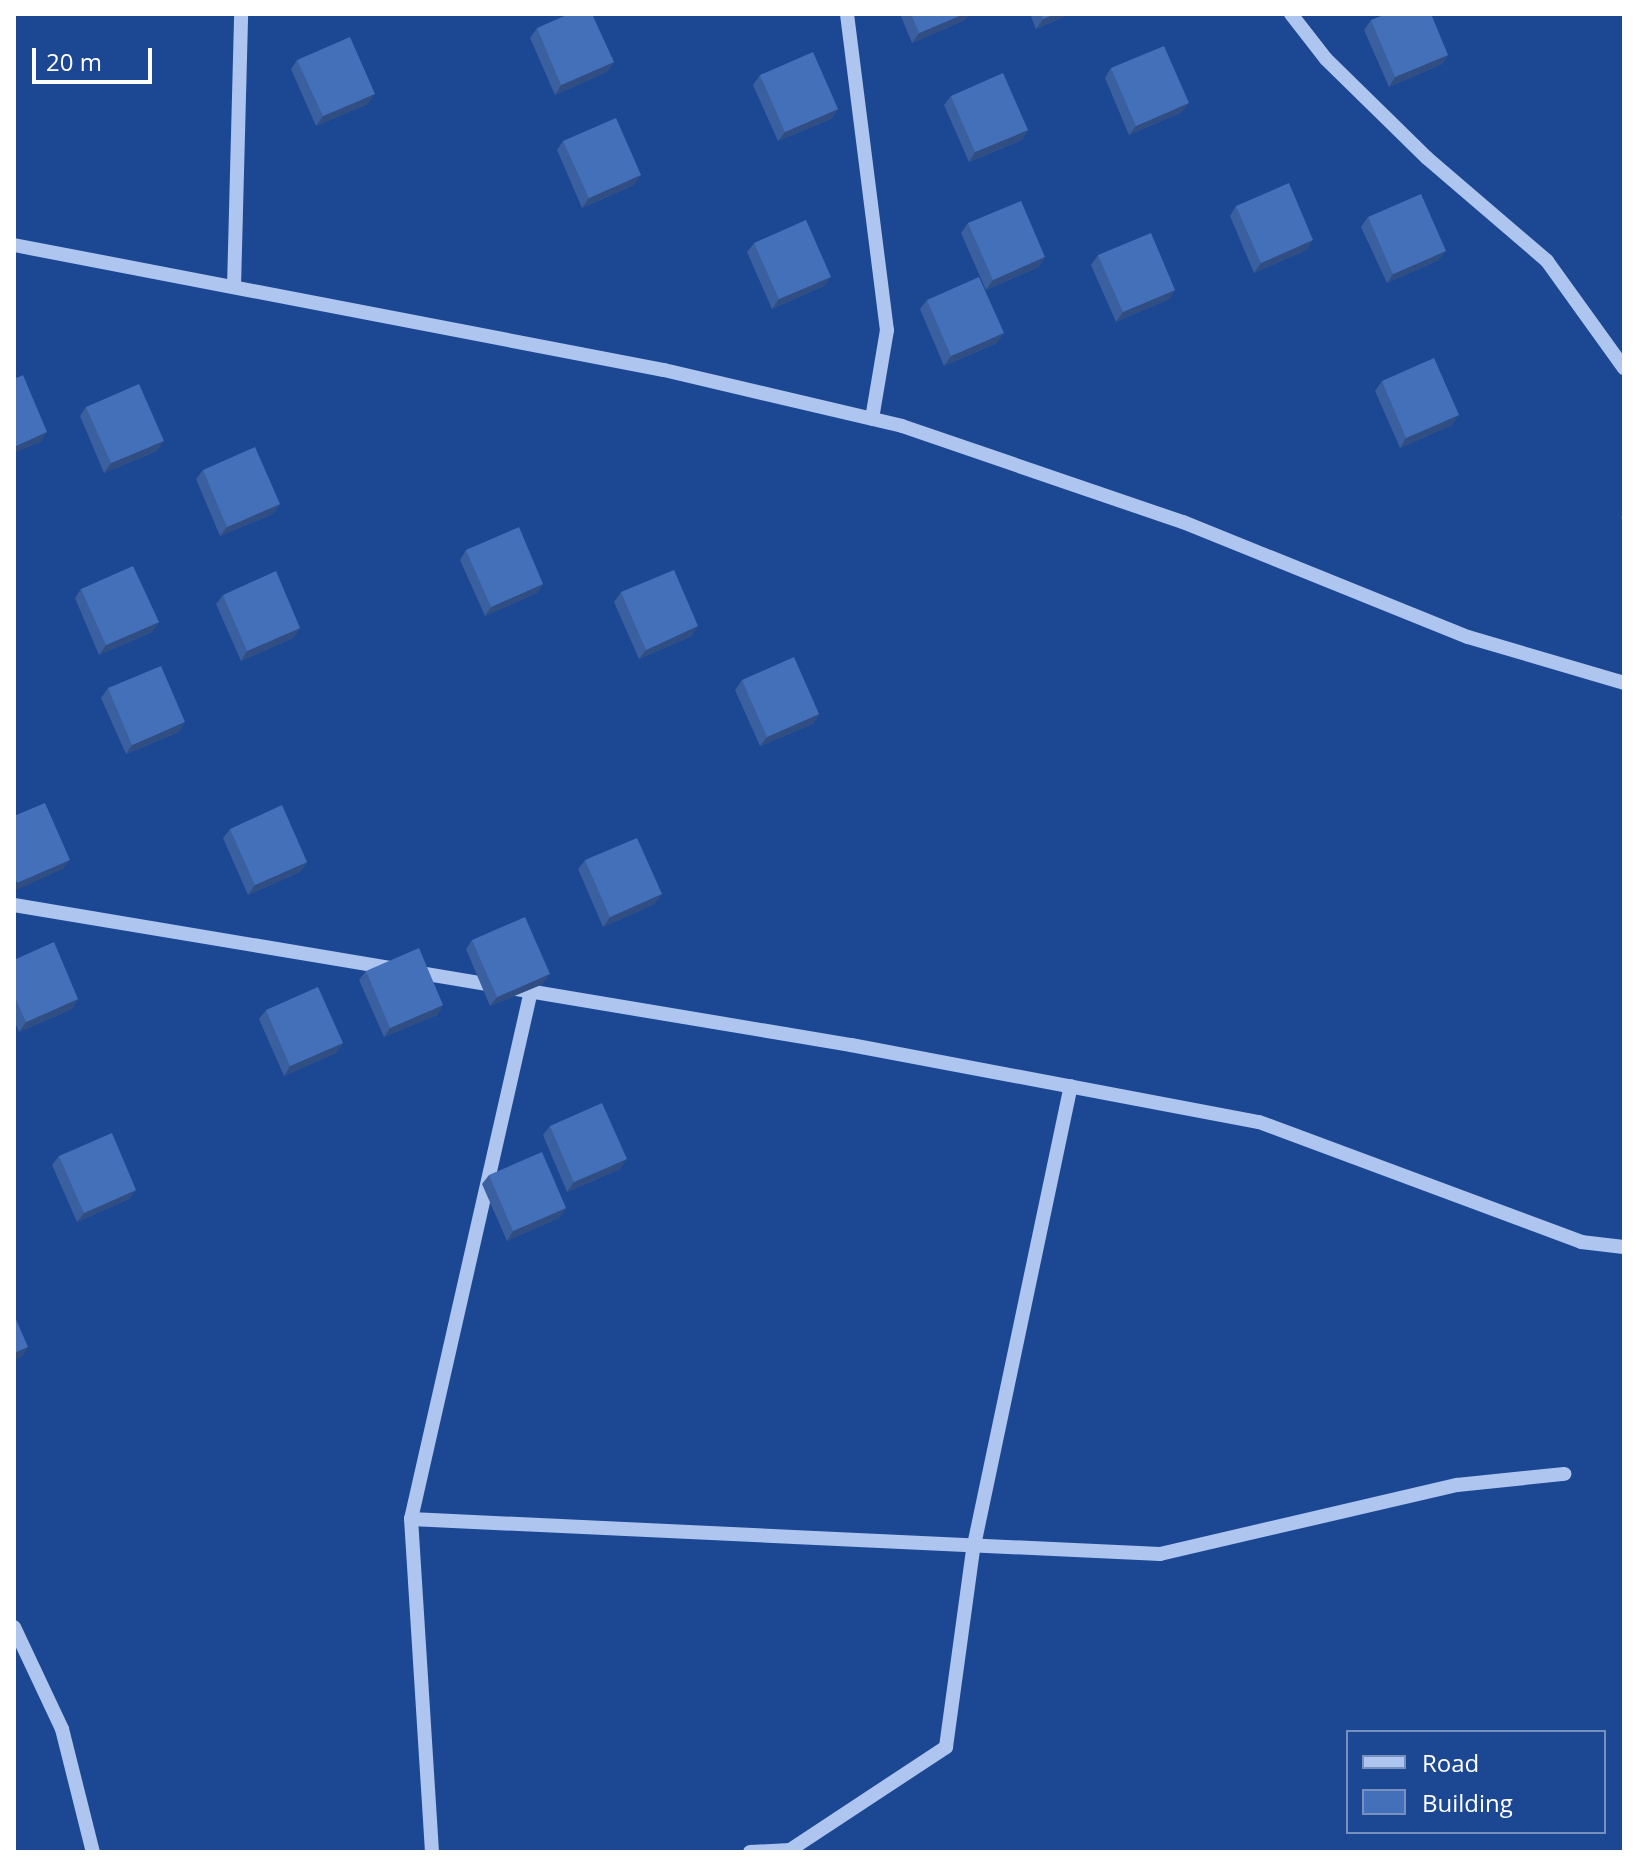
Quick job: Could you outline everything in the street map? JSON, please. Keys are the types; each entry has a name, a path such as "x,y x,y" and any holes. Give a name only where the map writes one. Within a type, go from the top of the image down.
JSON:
{"street":[{"path":"234,287 241,14"},
{"path":"847,14 887,330 872,419"},
{"path":"1291,14 1326,59 1427,158 1547,261 1624,368"},
{"path":"14,245 664,370 872,419 1183,522 1468,637 1624,683"},
{"path":"14,905 531,991 1259,1122 1581,1242 1624,1247"},
{"path":"432,1852 411,1519 531,991"},
{"path":"750,1852 790,1851 946,1747 973,1550 1071,1086"},
{"path":"411,1519 973,1550 1160,1554 1457,1485 1564,1474"},
{"path":"14,1627 62,1729 93,1852"}],"building":[{"path":"569,14 592,14 614,62 561,85 537,28"},
{"path":"911,14 964,14 919,33"},
{"path":"1386,14 1431,14 1448,55 1395,77 1371,20"},
{"path":"350,37 375,94 323,116 297,60"},
{"path":"1164,46 1189,103 1136,126 1111,68"},
{"path":"813,52 838,109 785,132 760,75"},
{"path":"1003,73 1028,130 975,152 951,96"},
{"path":"616,118 641,175 589,198 563,141"},
{"path":"1289,183 1313,240 1261,263 1236,206"},
{"path":"1421,194 1446,251 1393,274 1368,217"},
{"path":"1021,201 1045,257 993,280 968,223"},
{"path":"806,220 831,277 779,299 754,243"},
{"path":"1151,233 1175,290 1123,312 1098,255"},
{"path":"979,277 1004,333 951,356 927,300"},
{"path":"1434,358 1459,415 1406,438 1382,381"},
{"path":"23,375 47,432 14,447 14,379"},
{"path":"139,384 164,441 111,463 86,407"},
{"path":"255,447 280,504 227,527 203,470"},
{"path":"519,527 543,584 491,607 466,550"},
{"path":"133,566 159,622 106,645 81,589"},
{"path":"674,570 698,626 646,650 621,592"},
{"path":"276,571 300,628 247,651 223,595"},
{"path":"794,657 819,714 767,737 742,680"},
{"path":"161,666 185,722 132,745 108,688"},
{"path":"45,803 70,860 17,883 14,875 14,816"},
{"path":"282,805 307,862 255,885 230,829"},
{"path":"637,838 662,894 610,917 585,860"},
{"path":"525,917 550,974 497,997 472,940"},
{"path":"54,942 78,999 26,1022 14,995 14,960"},
{"path":"419,948 443,1005 390,1028 366,971"},
{"path":"318,987 343,1043 290,1066 266,1010"},
{"path":"602,1103 627,1159 574,1182 550,1126"},
{"path":"112,1133 136,1190 84,1213 59,1156"},
{"path":"542,1152 566,1208 513,1231 489,1175"},
{"path":"14,1315 28,1347 14,1353"}]}
